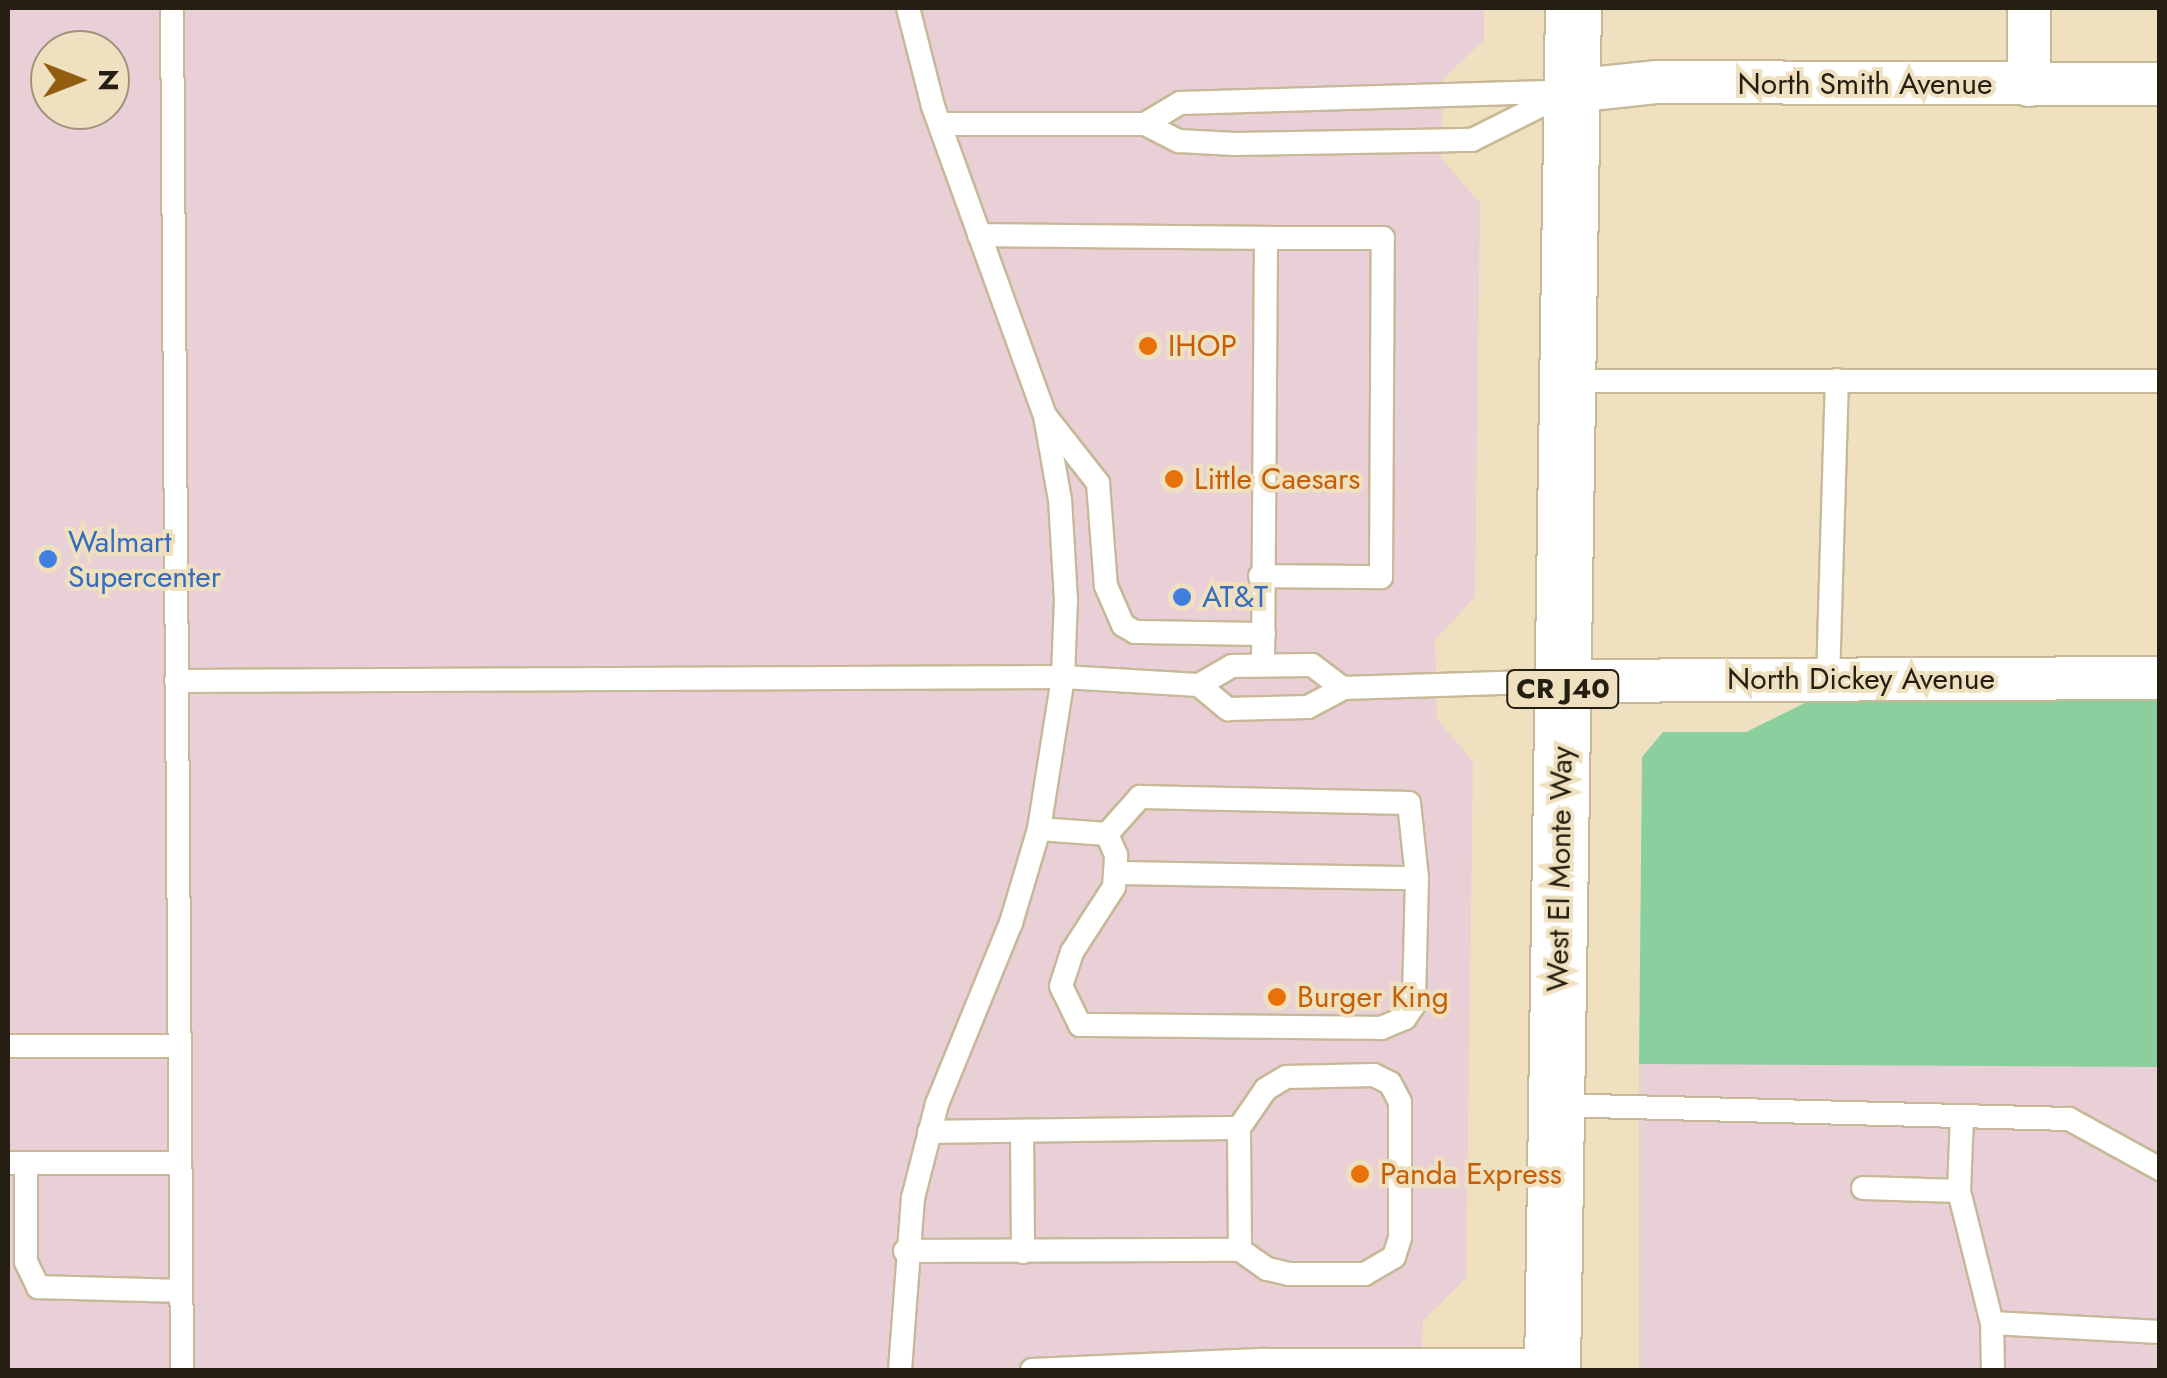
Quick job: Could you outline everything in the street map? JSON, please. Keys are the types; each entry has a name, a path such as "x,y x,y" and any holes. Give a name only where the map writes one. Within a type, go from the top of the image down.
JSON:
{"main road":[{"name":"West El Monte Way","path":"1552,1365 1573,8"}],"street":[{"path":"2029,8 2029,85"},
{"name":"North Smith Avenue","path":"1572,91 1656,82 2160,84"},
{"name":"North Dickey Avenue","path":"1563,681 2160,678"}],"lane":[{"path":"172,8 182,1370"},
{"path":"900,1370 905,1251 929,1132 958,1044 1016,907 1038,829 1063,677 1063,538 1045,416 940,124 908,8"},
{"path":"940,124 1145,124 1179,142 1472,140 1572,91"},
{"path":"1145,124 1180,104 1470,100 1572,91"},
{"path":"978,235 1383,238 1380,577 1260,576"},
{"path":"1263,665 1260,576 1266,238"},
{"path":"1828,680 1837,380"},
{"path":"1566,381 2160,381"},
{"path":"1045,416 1088,462 1098,483 1106,586 1122,625 1135,632 1264,634"},
{"path":"176,681 1063,677 1199,684 1232,666 1312,665 1343,688"},
{"path":"1199,684 1228,709 1308,707 1343,688 1563,681"},
{"path":"1140,798 1401,800 1415,812 1418,986 1414,1004 1394,1025 1093,1030 1071,1017 1064,968 1117,873 1107,834 1140,798"},
{"path":"1038,829 1107,834"},
{"path":"1117,873 1417,878"},
{"path":"8,1046 179,1046"},
{"path":"905,1251 1240,1250 1266,1269 1289,1274 1365,1274 1394,1257 1400,1238 1400,1102 1390,1083 1374,1075 1286,1077 1266,1089 1239,1128 1240,1250"},
{"path":"1555,1105 2069,1119 2160,1168"},
{"path":"1962,1116 1960,1191 1992,1323 1992,1370"},
{"path":"929,1132 1239,1128"},
{"path":"1022,1131 1023,1252"},
{"path":"179,1163 16,1163 26,1262 38,1286 180,1292"},
{"path":"1862,1188 1960,1191"},
{"path":"1992,1323 2160,1332"},
{"path":"1032,1370 1265,1360 1552,1365"}],"shaded area":[{"path":"8,8 1484,8 1484,40 1443,79 1441,158 1480,203 1475,597 1435,640 1437,719 1473,761 1466,1278 1423,1320 1421,1370 8,1370"},
{"path":"1639,1064 2159,1064 2159,1370 1639,1370"}],"green space":[{"path":"1817,697 2159,698 2159,1067 1639,1064 1642,757 1663,732 1746,732"}],"place":[{"name":"IHOP","path":"1148,346"},
{"name":"Little Caesars","path":"1174,479"},
{"name":"Walmart Supercenter","path":"48,559"},
{"name":"AT&T","path":"1182,597"},
{"name":"Burger King","path":"1277,997"},
{"name":"Panda Express","path":"1360,1174"}]}
